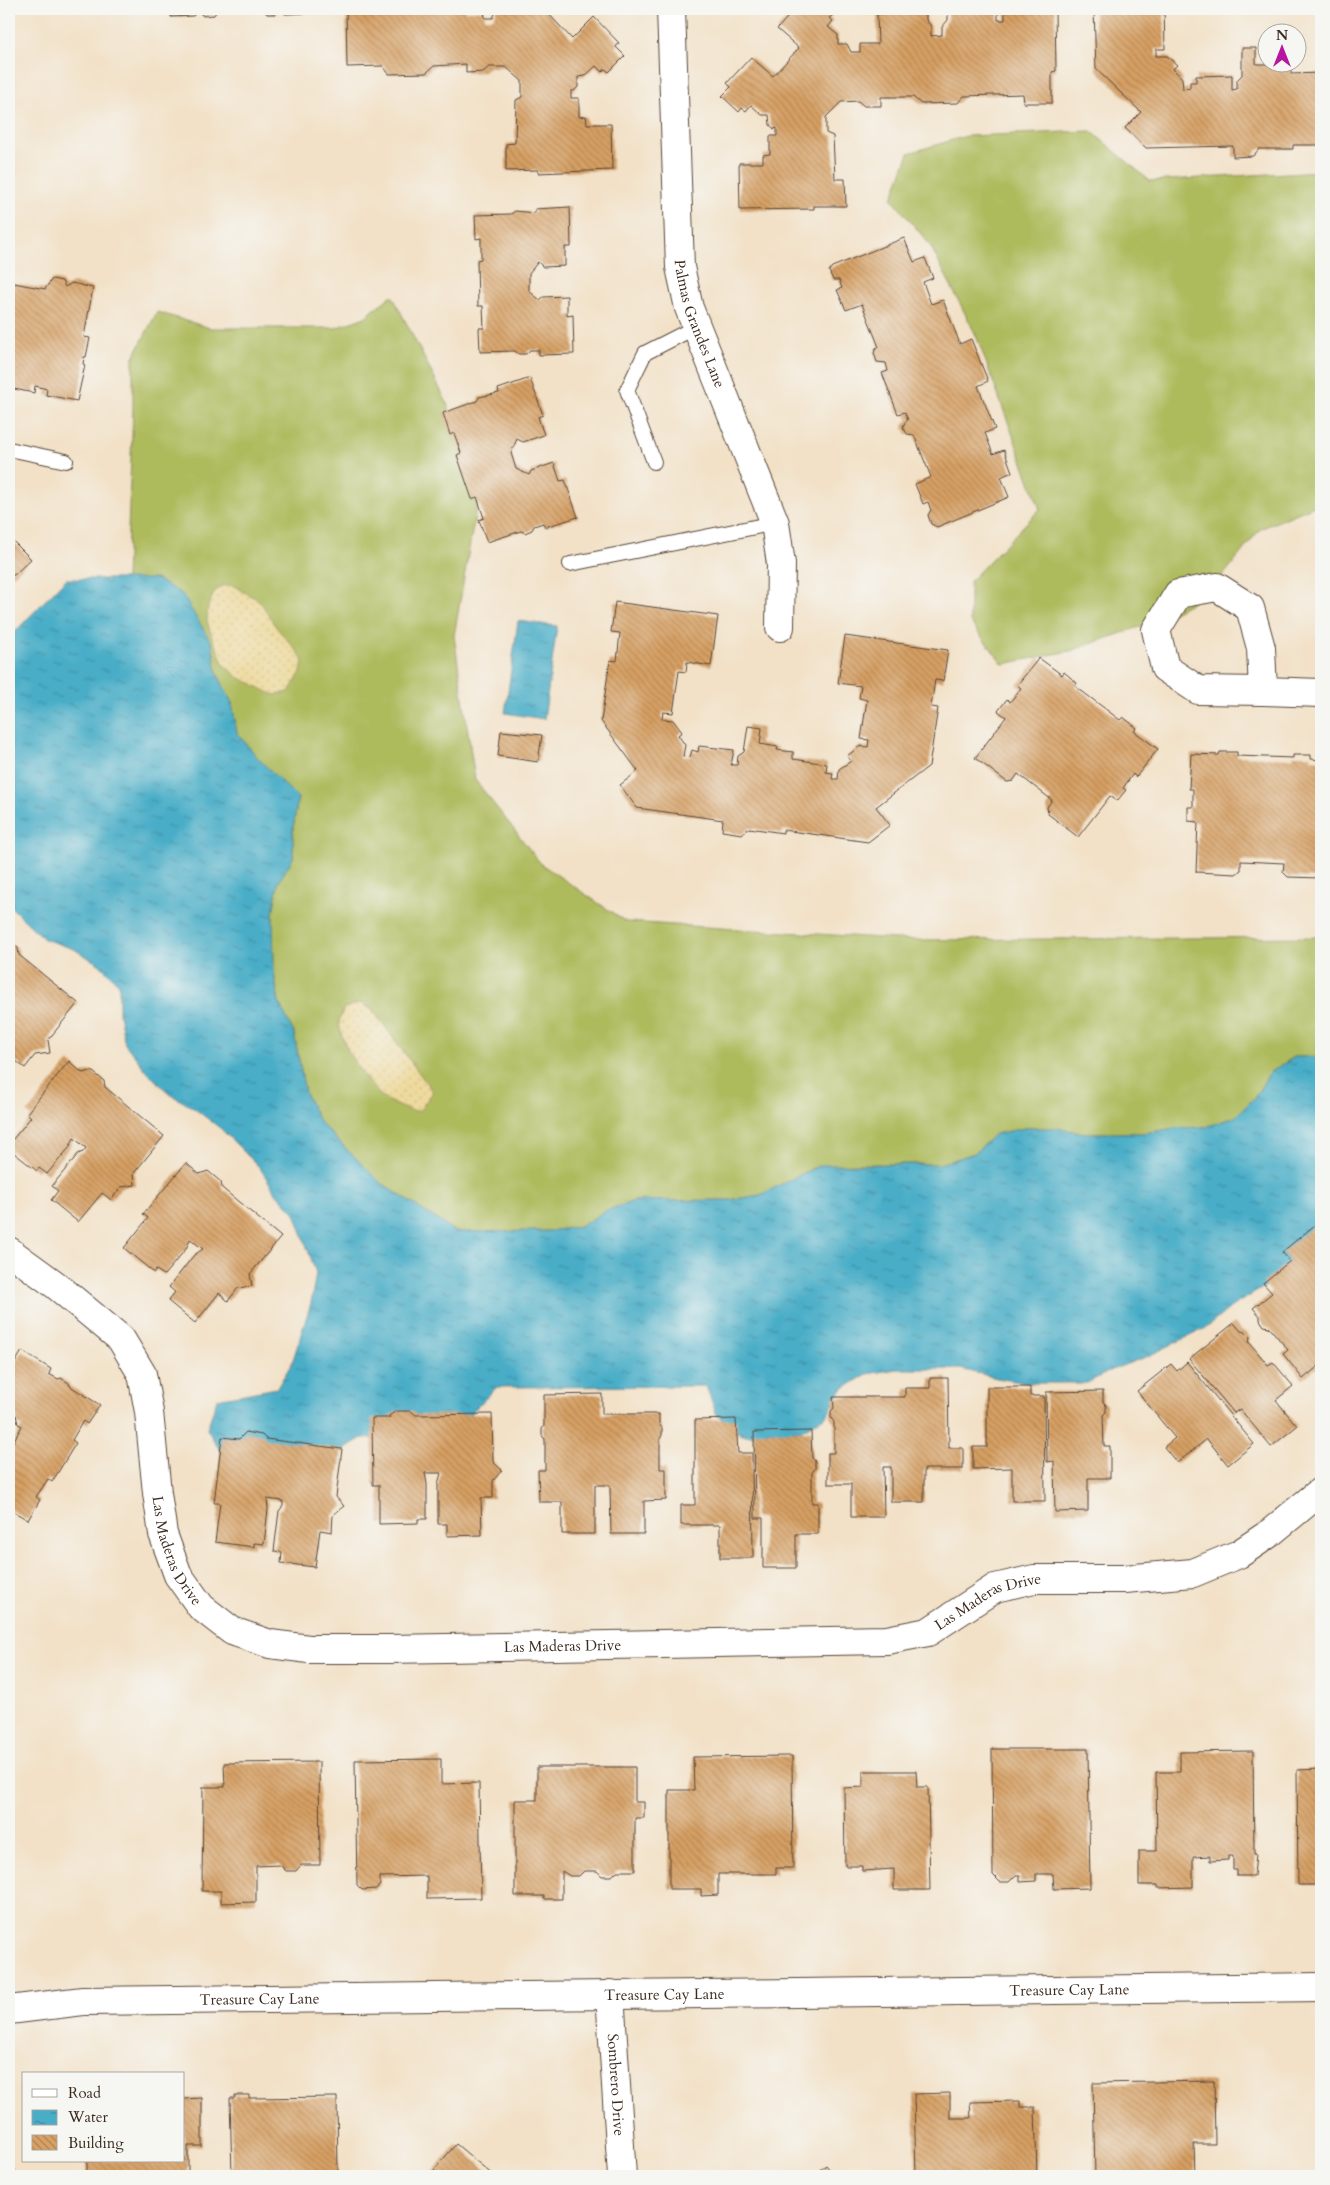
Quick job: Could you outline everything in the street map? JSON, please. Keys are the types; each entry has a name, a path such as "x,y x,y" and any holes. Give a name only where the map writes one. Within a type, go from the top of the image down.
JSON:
{"street":[{"name":"Palmas Grandes Lane","path":"671,9 680,267 689,308 774,523 781,564 780,627"},
{"path":"1263,691 1261,648 1250,608 1218,587 1178,594 1156,630 1165,668 1198,690 1321,693"},
{"name":"Las Maderas Drive","path":"9,1251 57,1286 121,1339 142,1374 149,1412 163,1534 178,1574 201,1607 232,1631 270,1644 310,1649 389,1649 887,1640 928,1632 995,1588 1024,1581 1034,1579 1124,1579 1193,1573 1238,1554 1270,1533 1321,1491"},
{"name":"Treasure Cay Lane","path":"9,2010 83,2001 1321,1987"},
{"name":"Sombrero Drive","path":"610,1994 622,2176"}],"lane":[{"path":"654,462 627,390 645,353 696,327"},
{"path":"9,449 66,461"},
{"path":"570,564 774,523"}],"green space":[{"path":"1091,131 1150,181 1321,171 1321,503 1260,529 1210,592 1157,621 1070,651 1003,664 970,622 970,581 1040,509 976,335 930,245 892,199 909,153 966,136"},
{"path":"392,295 446,401 479,492 454,636 475,780 541,864 626,922 913,940 1321,937 1321,1057 1294,1057 1270,1072 1255,1097 1235,1117 1205,1127 1175,1128 1145,1133 1085,1133 1055,1128 1025,1128 995,1134 975,1153 940,1164 850,1164 813,1168 761,1195 730,1200 635,1201 605,1211 581,1226 550,1231 456,1232 380,1182 320,1123 305,1093 294,1033 279,1003 274,973 273,913 278,883 293,858 293,828 298,798 258,758 237,733 232,703 217,673 212,643 126,579 133,410 133,358 157,312 210,328 335,328 365,317"}],"sand":[{"path":"232,585 260,601 276,627 297,651 303,661 301,672 289,692 274,695 238,677 224,665 210,632 207,620 208,606 215,591 222,586"},
{"path":"360,1003 372,1009 433,1092 419,1111 401,1107 384,1098 370,1084 349,1052 340,1031 339,1020 344,1008"}],"water":[{"path":"66,579 156,579 182,594 212,643 217,673 232,703 237,733 258,758 298,798 293,828 293,858 278,883 273,913 274,973 279,1003 294,1033 305,1093 320,1123 380,1182 455,1232 550,1231 581,1226 605,1211 635,1201 730,1200 760,1195 820,1165 940,1164 975,1153 995,1134 1025,1128 1055,1128 1085,1133 1145,1133 1175,1128 1205,1127 1235,1117 1255,1097 1270,1072 1295,1057 1321,1057 1321,1246 1306,1262 1231,1307 1206,1328 1087,1383 1027,1383 961,1369 896,1369 867,1374 841,1390 827,1415 802,1430 772,1435 742,1435 717,1415 706,1386 497,1387 457,1427 397,1438 362,1438 337,1453 222,1454 207,1429 217,1399 277,1388 292,1363 311,1303 316,1273 295,1213 276,1193 260,1168 220,1128 195,1109 170,1094 149,1074 125,1044 119,1014 119,984 99,964 74,949 44,939 9,905 9,638"},
{"path":"518,621 557,626 544,719 505,713"}],"building":[{"path":"171,9 218,9 214,15 203,16 198,11 193,16 171,17"},
{"path":"263,9 280,9 276,14 267,14"},
{"path":"280,9 308,9 308,13 285,14"},
{"path":"346,9 484,10 485,18 493,18 497,9 549,9 546,11 572,39 594,17 619,43 616,47 625,56 609,72 605,69 602,72 596,66 585,76 578,77 578,87 571,91 571,98 579,98 579,117 586,116 587,124 611,124 612,170 538,173 538,170 506,171 506,144 515,143 516,100 522,97 522,81 506,67 489,67 483,72 466,73 466,64 434,66 426,73 389,74 383,66 347,67"},
{"path":"795,9 828,9 834,14 829,18 833,21 828,27 838,35 838,44 847,44 851,52 860,52 860,44 878,44 877,14 895,13 895,9 926,9 926,20 931,26 931,36 942,35 942,27 948,20 948,9 998,10 998,20 1005,20 1005,9 1055,9 1056,71 1052,72 1052,103 1024,103 1023,94 964,96 958,103 921,104 913,97 881,97 881,106 864,106 858,101 841,102 826,117 826,133 833,136 835,179 845,179 846,206 814,206 814,209 740,210 739,163 763,163 763,155 770,154 770,136 777,136 777,128 774,129 770,125 769,115 762,115 751,105 746,111 742,108 739,112 722,96 731,87 727,83 751,57 773,76 799,48 777,29"},
{"path":"1094,9 1164,9 1165,49 1156,49 1156,56 1167,56 1177,65 1173,69 1182,78 1183,89 1190,88 1190,82 1196,82 1196,76 1232,75 1232,90 1237,89 1237,80 1242,75 1242,48 1256,48 1258,72 1321,73 1321,145 1293,145 1293,149 1259,149 1253,156 1233,157 1233,146 1146,148 1125,128 1141,112 1096,69"},
{"path":"570,207 571,247 565,247 565,266 543,267 538,262 529,273 529,291 540,300 543,297 567,296 567,316 573,315 574,354 539,355 539,350 530,350 526,354 519,354 515,351 480,352 479,328 484,328 483,306 478,306 477,260 481,259 481,238 476,239 475,215 511,214 515,211 535,213 535,209"},
{"path":"904,238 914,262 925,258 933,278 923,282 931,304 943,300 960,344 971,339 988,381 978,386 995,429 985,433 993,454 1004,450 1012,472 1001,477 1009,497 937,527 931,524 928,515 931,510 928,502 923,504 915,484 931,477 914,435 907,434 903,427 908,420 905,412 898,414 882,373 888,371 886,363 877,362 874,353 876,348 879,347 862,304 846,310 837,290 842,288 839,280 833,280 829,271 832,267"},
{"path":"52,279 62,281 65,287 72,283 93,288 84,337 90,338 86,357 84,357 83,364 85,365 77,401 46,395 47,389 35,386 34,393 9,388 9,282 45,289"},
{"path":"530,378 543,415 538,417 544,435 523,442 517,439 511,453 516,469 529,475 531,471 554,463 560,481 565,480 578,517 545,527 543,523 534,526 532,530 525,533 521,531 487,542 479,520 484,518 477,497 472,499 457,455 461,453 454,433 450,435 443,413 477,401 479,397 499,393 498,389"},
{"path":"9,537 31,559 14,575 9,575"},
{"path":"615,602 718,616 711,666 687,662 686,672 679,671 673,713 663,712 662,719 673,720 682,732 678,735 685,745 683,756 690,757 692,750 698,752 699,746 734,750 731,765 737,765 738,756 744,752 748,726 762,728 760,744 778,747 777,750 793,752 793,759 827,764 826,772 833,773 832,779 838,779 839,769 851,761 847,756 860,746 868,747 869,740 861,739 867,700 859,698 861,686 838,683 845,636 948,650 943,681 935,680 931,707 938,708 929,766 876,807 890,825 868,842 783,830 783,833 749,828 742,834 722,831 723,820 637,808 620,785 638,771 601,721 610,660 617,661 620,633 611,632"},
{"path":"1039,658 1062,675 1064,672 1077,683 1075,686 1120,720 1123,717 1137,728 1134,731 1158,749 1136,777 1133,774 1123,788 1126,790 1117,801 1110,796 1078,837 1048,814 1047,807 1052,800 1018,774 1013,781 1007,782 975,758 1006,717 998,711 1007,699 1010,702 1021,688 1017,685"},
{"path":"501,731 542,735 538,762 498,756"},
{"path":"1220,752 1237,752 1237,756 1293,758 1293,755 1311,755 1311,759 1321,760 1321,878 1288,877 1283,872 1284,863 1241,861 1241,870 1236,874 1196,872 1198,822 1188,821 1188,807 1193,807 1193,789 1189,789 1191,754 1219,755"},
{"path":"9,941 18,948 19,955 78,1003 48,1040 50,1053 35,1055 25,1068 16,1061 9,1070"},
{"path":"69,1061 82,1073 92,1071 104,1081 105,1087 164,1136 134,1173 135,1185 121,1187 111,1200 102,1193 78,1222 51,1200 58,1191 52,1186 78,1154 86,1148 74,1138 69,1148 47,1174 39,1168 37,1171 9,1149 9,1144 31,1117 27,1113"},
{"path":"186,1163 199,1174 208,1171 221,1182 222,1188 281,1237 250,1274 252,1286 238,1288 228,1301 219,1293 195,1323 168,1301 175,1292 169,1287 194,1255 203,1249 190,1239 186,1249 164,1275 156,1270 154,1273 124,1248 148,1218 143,1214"},
{"path":"1321,1220 1321,1364 1303,1379 1283,1354 1288,1350 1269,1327 1264,1326 1260,1316 1253,1308 1272,1293 1263,1283 1290,1261 1282,1252"},
{"path":"1234,1323 1250,1337 1249,1342 1268,1365 1273,1362 1293,1386 1276,1400 1297,1426 1271,1447 1240,1409 1234,1413 1189,1359"},
{"path":"22,1351 51,1369 49,1374 58,1379 61,1378 100,1405 87,1424 83,1421 72,1440 76,1443 52,1482 48,1479 36,1497 40,1500 28,1520 9,1509 9,1439 13,1442 22,1426 18,1424 16,1415 9,1411 9,1373"},
{"path":"1187,1362 1254,1444 1228,1465 1207,1439 1177,1463 1164,1447 1175,1438 1137,1391 1171,1364 1177,1371"},
{"path":"930,1378 948,1378 949,1448 963,1448 963,1469 924,1469 924,1502 891,1502 891,1467 883,1467 884,1517 851,1517 851,1484 828,1484 828,1453 834,1453 834,1422 831,1418 831,1411 834,1408 833,1397 905,1397 905,1388 930,1388"},
{"path":"987,1387 1030,1387 1030,1396 1044,1396 1045,1501 1012,1501 1012,1468 973,1469 973,1447 987,1447"},
{"path":"1103,1391 1103,1402 1106,1405 1106,1412 1103,1415 1104,1446 1110,1446 1110,1478 1088,1478 1088,1511 1055,1512 1054,1461 1047,1462 1046,1392"},
{"path":"602,1394 602,1414 659,1414 659,1424 662,1428 660,1469 666,1469 666,1500 644,1501 644,1534 611,1534 610,1485 595,1485 595,1534 562,1534 562,1502 539,1502 538,1470 545,1470 545,1439 542,1436 544,1426 544,1395"},
{"path":"396,1411 411,1411 416,1415 492,1414 493,1462 502,1470 493,1481 493,1498 481,1498 482,1535 447,1536 447,1524 438,1524 438,1484 441,1473 425,1473 427,1484 427,1519 418,1519 418,1523 379,1524 379,1485 373,1485 372,1418 390,1418 389,1416"},
{"path":"736,1419 738,1453 752,1453 753,1558 720,1558 720,1525 681,1525 681,1505 695,1505 695,1420"},
{"path":"811,1431 812,1458 815,1461 815,1469 812,1472 812,1503 818,1503 818,1534 796,1534 796,1568 763,1568 763,1518 755,1518 754,1432"},
{"path":"246,1432 262,1435 266,1439 342,1449 336,1497 344,1506 333,1515 332,1532 320,1530 315,1567 281,1563 282,1552 274,1551 279,1511 283,1506 283,1501 267,1499 268,1509 264,1544 254,1543 254,1547 215,1542 220,1503 214,1503 222,1437 239,1439"},
{"path":"992,1749 1088,1749 1090,1888 1054,1889 1053,1874 1036,1874 1036,1881 1020,1882 1020,1875 1016,1875 1009,1882 1000,1882 993,1875"},
{"path":"1253,1751 1254,1854 1256,1854 1254,1876 1237,1876 1237,1870 1233,1870 1233,1856 1228,1856 1228,1860 1210,1861 1210,1856 1193,1857 1193,1887 1158,1888 1158,1885 1139,1885 1139,1851 1157,1851 1156,1772 1180,1772 1180,1752"},
{"path":"792,1756 793,1868 776,1868 776,1874 718,1874 718,1895 701,1896 701,1889 669,1889 669,1790 694,1790 693,1757"},
{"path":"441,1759 441,1784 479,1783 481,1898 427,1899 427,1876 380,1877 380,1885 376,1889 362,1890 357,1885 355,1760"},
{"path":"319,1762 320,1865 301,1865 296,1871 286,1871 280,1865 256,1866 256,1902 221,1903 221,1891 202,1891 203,1787 225,1787 224,1763"},
{"path":"537,1767 635,1767 635,1802 644,1802 644,1818 635,1818 635,1871 617,1871 612,1876 602,1876 597,1871 584,1871 579,1876 570,1876 562,1871 562,1899 544,1899 544,1896 515,1896 515,1800 537,1800"},
{"path":"1321,1769 1321,1885 1298,1885 1297,1770"},
{"path":"863,1771 916,1771 917,1787 928,1787 930,1890 894,1890 894,1869 862,1871 862,1866 845,1866 844,1788 863,1787"},
{"path":"9,1887 12,1887 11,1908 9,1908"},
{"path":"1214,2081 1215,2144 1194,2144 1195,2176 1095,2176 1093,2083"},
{"path":"950,2093 950,2118 971,2118 970,2102 1020,2101 1020,2107 1035,2107 1037,2176 916,2176 914,2094"},
{"path":"235,2095 249,2095 249,2098 337,2097 338,2176 232,2176 230,2098 235,2098"},
{"path":"202,2098 202,2146 188,2146 188,2176 87,2176 87,2162 185,2162 185,2099"},
{"path":"456,2144 494,2176 429,2176"},
{"path":"9,2163 18,2176 9,2176"},
{"path":"826,2165 835,2176 812,2176"}]}
